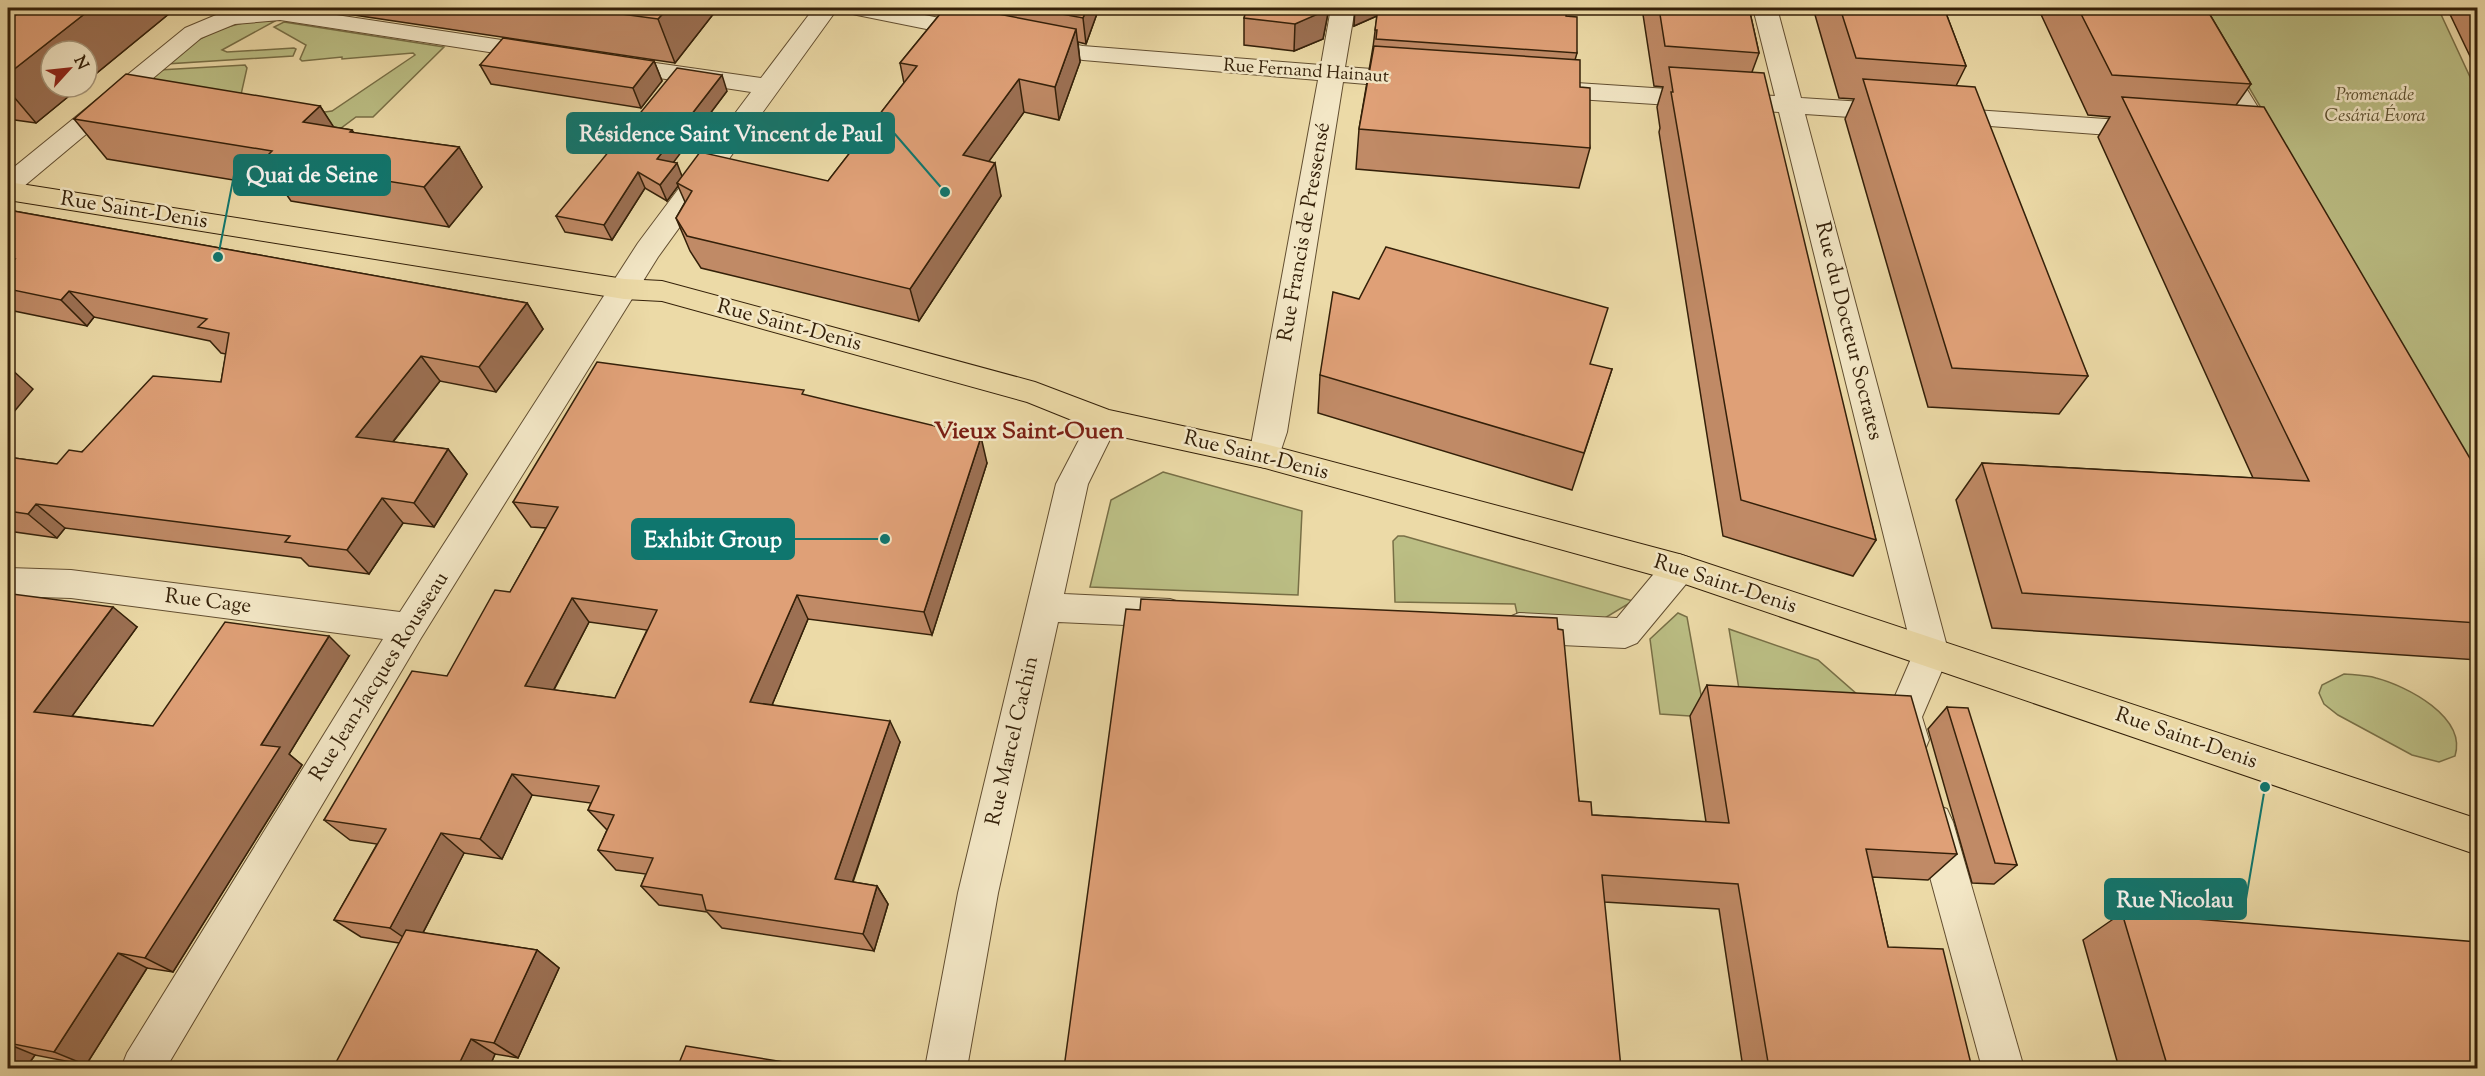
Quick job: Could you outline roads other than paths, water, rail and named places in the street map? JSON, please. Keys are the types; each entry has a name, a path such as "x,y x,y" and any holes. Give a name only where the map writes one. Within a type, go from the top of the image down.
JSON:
{"main road":[{"name":"Rue Saint-Denis","path":"8,191 624,289 662,291 1024,390 1104,421 1264,456 1679,568 2478,837"}],"street":[{"name":"Rue Jean-Jacques Rousseau","path":"142,1068 409,628 648,250 826,8"},
{"name":"Rue Fernand Hainaut","path":"857,8 1083,53 1437,81"},
{"name":"Rue Francis de Pressensé","path":"1264,456 1271,432 1343,8"},
{"name":"Rue du Docteur Socrates","path":"1765,8 1931,654"},
{"path":"2186,8 2251,137 2281,168"},
{"path":"8,186 193,33 220,20 237,16 280,14 559,55"},
{"path":"594,61 768,87"},
{"path":"1520,87 2168,131"},
{"name":"Rue Marcel Cachin","path":"946,1068 978,893 1072,484 1104,421"},
{"path":"1486,627 1625,633 1679,568"},
{"name":"Rue Cage","path":"8,582 71,584 409,628"},
{"path":"1044,608 1196,614"},
{"path":"1931,654 1904,717 2003,1068"}],"place":[{"name":"Résidence Saint Vincent de Paul","path":"945,192"},
{"name":"Quai de Seine","path":"218,257"},
{"name":"Exhibit Group","path":"885,539"},
{"name":"Rue Nicolau","path":"2265,787"}],"district":[{"name":"Vieux Saint-Ouen","path":"1029,432"}],"park label":[{"name":"Promenade Cesária Évora","path":"2375,106"}]}
